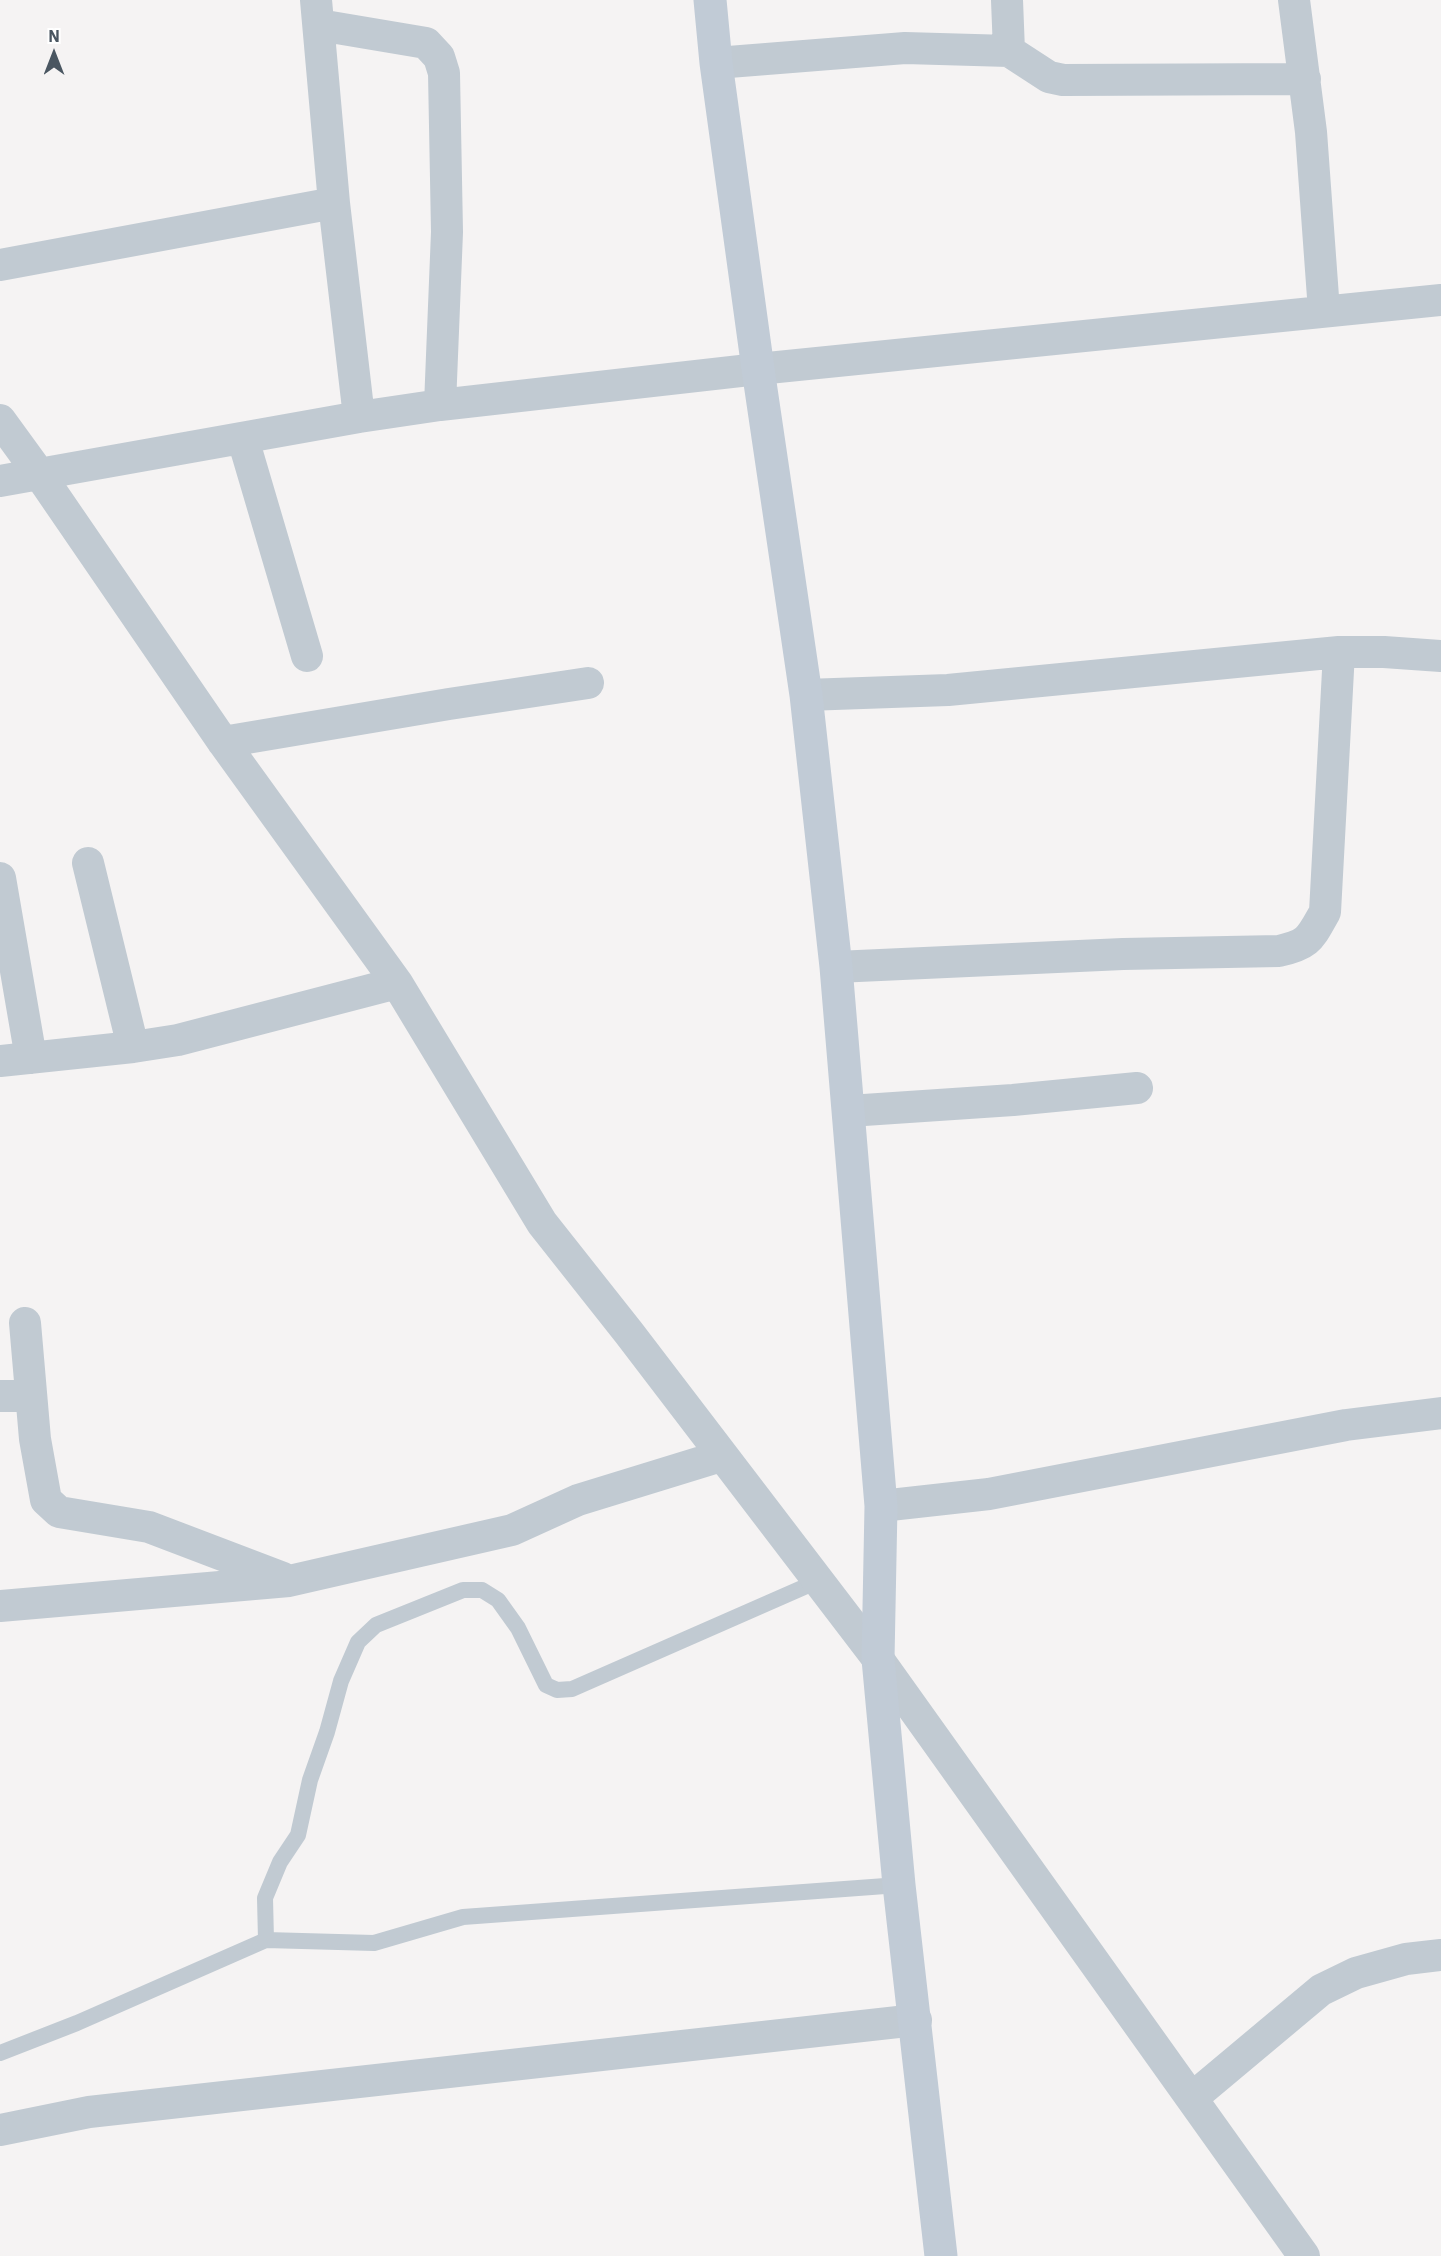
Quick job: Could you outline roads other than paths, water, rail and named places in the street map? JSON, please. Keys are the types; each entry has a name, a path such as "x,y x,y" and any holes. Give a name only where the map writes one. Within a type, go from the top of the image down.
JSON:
{"street":[{"path":"710,0 716,63 758,369 806,695 836,967 881,1506 878,1659 899,1884 941,2256"},
{"path":"1007,0 1009,51"},
{"path":"1294,0 1305,79 1323,311"},
{"path":"359,417 334,203 317,13 426,43 439,57 444,73 447,232 440,405"},
{"path":"716,63 905,48 1009,51 1050,77 1063,80 1305,79"},
{"path":"0,265 334,203"},
{"path":"0,481 359,417 440,405 758,369 1441,300"},
{"path":"0,420 223,742 397,983 542,1224 878,1659 1304,2256"},
{"path":"243,439 307,656"},
{"path":"806,695 948,690 1339,652 1441,656"},
{"path":"836,967 1123,954 1279,951 1299,947 1311,936 1325,912 1339,652"},
{"path":"223,742 588,683"},
{"path":"88,863 133,1047"},
{"path":"0,878 32,1058"},
{"path":"0,1061 177,1040 397,983"},
{"path":"849,1111 1013,1100 1137,1088"},
{"path":"26,1323 35,1439 46,1500 59,1512 149,1527 289,1581"},
{"path":"0,1396 32,1396"},
{"path":"881,1506 989,1494 1346,1425 1441,1413"},
{"path":"0,1606 289,1581 512,1530 578,1500 721,1456"},
{"path":"1192,2098 1320,1990 1356,1973 1406,1959 1441,1955"},
{"path":"0,2130 89,2112 916,2020"}],"lane":[{"path":"266,1940 265,1898 280,1862 298,1835 310,1780 341,1682 358,1642 376,1625 463,1590 482,1590 498,1600 518,1628 546,1684 557,1690 572,1689 818,1581"},
{"path":"0,2053 76,2024 266,1940 374,1942 463,1917 899,1884"}]}
